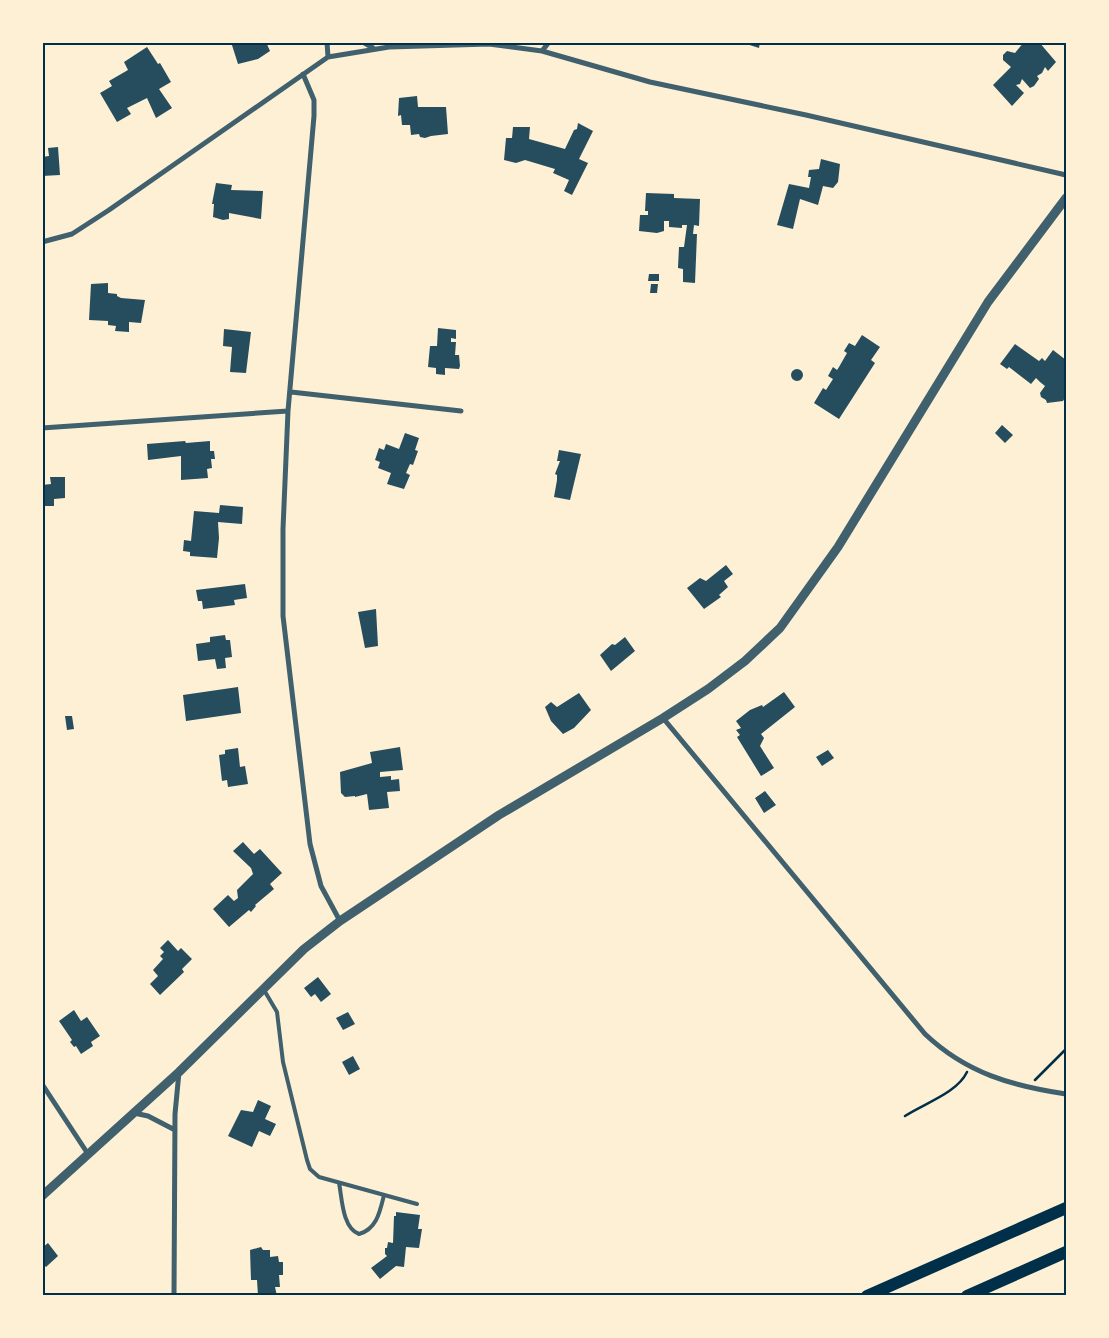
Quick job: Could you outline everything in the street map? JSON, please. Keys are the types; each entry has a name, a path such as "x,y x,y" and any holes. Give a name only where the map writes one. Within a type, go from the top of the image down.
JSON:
{"highway":[{"path":"867,1296 1066,1208"},
{"path":"966,1296 1066,1252"}],"street":[{"path":"327,42 328,57"},
{"path":"363,42 373,48"},
{"path":"542,51 549,42"},
{"path":"42,242 72,234 328,57 373,48 489,44 542,51 650,82 806,115 1066,175"},
{"path":"303,74 314,100 314,116 288,411 282,558 283,616 314,867 321,886 340,921"},
{"path":"42,1196 179,1072 304,949 340,921 499,814 663,718 745,661 780,628 801,602 844,538 988,302 1066,198"},
{"path":"291,392 461,411"},
{"path":"42,428 288,411"},
{"path":"663,718 925,1034 941,1050 970,1067 1007,1083 1066,1094"},
{"path":"174,1296 175,1130 179,1072"},
{"path":"42,1084 88,1154"},
{"path":"133,1113 148,1116 175,1130"}],"lane":[{"path":"263,988 277,1012 282,1062 307,1160 314,1175 417,1204"},
{"path":"339,1182 348,1222 351,1229 358,1234 365,1232 373,1226 380,1214 384,1195"}],"path":[{"path":"1027,1088 1066,1049"},
{"path":"905,1116 960,1084 970,1067"}],"building":[{"path":"231,42 266,42 270,51 258,59 238,64"},
{"path":"740,42 760,42 759,48"},
{"path":"1024,42 1039,42 1056,62 1048,71 1045,67 1042,73 1037,76 1039,79 1034,86 1030,88 1022,79 1020,84 1016,85 1024,93 1012,106 993,85 1011,67 1003,60 1003,55 1007,51 1015,53"},
{"path":"147,47 158,64 160,63 171,82 159,89 172,108 156,118 147,98 127,108 131,114 117,122 100,93 112,86 109,81 128,70 124,62"},
{"path":"417,96 418,107 446,107 448,134 425,138 420,137 419,134 411,135 410,125 402,125 401,115 398,116 399,98"},
{"path":"578,123 593,131 579,159 588,163 572,195 564,191 569,180 553,173 555,169 525,160 516,163 504,160 506,138 512,138 513,127 530,127 529,139 565,149 574,130 577,129"},
{"path":"58,147 60,175 42,176 42,157 49,156 48,148"},
{"path":"821,159 840,164 838,182 833,188 823,186 818,205 800,199 793,229 777,225 789,184 809,188 811,177 808,177 809,170 819,169"},
{"path":"216,183 232,185 231,190 263,191 261,219 229,213 229,219 223,220 213,217 214,204 212,204"},
{"path":"646,193 674,194 674,198 700,199 699,226 694,225 693,234 697,234 695,283 683,282 683,269 678,268 679,247 684,247 687,225 682,225 682,228 669,227 669,221 664,221 664,231 657,233 639,231 640,215 648,215 648,211 645,211"},
{"path":"649,274 659,274 659,281 648,281"},
{"path":"108,283 108,293 117,294 121,298 145,300 141,323 129,322 129,332 115,331 116,326 108,325 108,321 89,320 91,284"},
{"path":"651,284 658,284 657,293 650,293"},
{"path":"438,328 456,330 456,339 451,338 451,342 456,342 455,355 459,355 460,366 459,369 445,368 445,375 436,374 436,368 428,367 430,346 437,346"},
{"path":"224,329 251,332 246,373 230,372 232,347 223,346"},
{"path":"862,335 880,347 871,360 875,363 839,419 814,403 823,388 826,390 833,379 828,376 833,367 837,370 839,367 847,353 844,351 849,343 855,346"},
{"path":"1015,344 1039,361 1042,358 1045,361 1053,350 1066,360 1066,385 1064,389 1066,396 1063,401 1047,403 1040,393 1045,386 1036,378 1031,384 1009,367 1007,369 1000,364"},
{"path":"799,369 802,370 802,380 795,381 792,380 791,373 792,370"},
{"path":"1002,425 1013,435 1005,443 995,433"},
{"path":"405,433 419,438 415,450 418,451 413,465 410,464 406,473 410,475 404,489 387,484 391,473 378,468 380,462 375,460 379,448 384,450 386,444 399,449"},
{"path":"185,441 186,443 210,441 210,451 214,451 215,459 211,459 212,468 207,469 208,478 181,480 181,456 148,460 147,444"},
{"path":"559,450 581,454 570,500 554,497 557,480 557,475 555,474 560,461 557,461"},
{"path":"50,477 65,477 65,498 54,499 54,506 42,506 42,485 51,484"},
{"path":"220,505 243,507 242,524 218,522 217,558 190,556 190,552 183,551 184,540 191,541 194,511 219,513"},
{"path":"726,565 733,574 724,581 728,587 719,595 721,597 704,609 687,588 700,578 706,581"},
{"path":"245,584 247,598 234,600 235,605 203,609 202,601 198,601 196,590"},
{"path":"376,609 378,646 365,648 358,612"},
{"path":"225,635 226,640 230,640 232,657 225,658 226,668 217,669 215,659 198,661 196,644 210,642 210,637"},
{"path":"625,637 635,651 611,671 600,655 612,644 615,645"},
{"path":"238,687 241,713 186,721 183,695"},
{"path":"784,692 795,707 761,734 764,738 760,746 774,768 761,776 737,737 740,735 736,730 741,728 736,721 750,710 762,705 763,707"},
{"path":"579,693 591,710 574,728 563,734 551,721 545,707 551,702 557,707"},
{"path":"65,716 72,716 74,729 67,730"},
{"path":"400,747 403,770 380,772 380,777 391,776 391,780 399,779 400,791 387,792 389,808 369,810 367,794 345,797 341,793 340,772 372,763 370,752"},
{"path":"238,748 240,767 245,766 248,784 228,787 227,780 222,781 219,755 225,754 225,750"},
{"path":"828,750 834,758 822,766 816,757"},
{"path":"765,791 776,805 764,813 755,798"},
{"path":"243,842 254,854 260,849 282,873 270,884 274,889 255,905 251,912 249,910 229,927 213,909 228,895 234,901 238,898 237,890 253,874 251,868 233,851"},
{"path":"168,940 178,951 181,948 192,959 182,969 184,972 160,995 150,984 158,976 153,970 163,959 160,956 164,952 160,948"},
{"path":"318,977 331,994 321,1002 315,994 311,997 304,988"},
{"path":"74,1010 81,1021 87,1017 100,1036 91,1042 93,1046 81,1054 76,1046 74,1047 70,1042 72,1040 59,1021"},
{"path":"348,1012 355,1024 343,1030 336,1018"},
{"path":"353,1056 360,1069 349,1075 342,1062"},
{"path":"258,1100 271,1106 265,1119 276,1124 270,1136 259,1131 252,1147 228,1136 241,1110 253,1112"},
{"path":"396,1212 420,1215 418,1229 422,1229 419,1248 406,1247 404,1267 396,1266 380,1279 371,1268 387,1256 385,1248 387,1248 388,1242 393,1243 394,1216 396,1216"},
{"path":"48,1243 58,1256 46,1267 42,1263 42,1248"},
{"path":"261,1247 263,1250 270,1250 270,1257 278,1256 279,1262 283,1262 283,1275 279,1275 280,1287 275,1287 277,1296 258,1296 257,1280 251,1280 250,1250"}]}
